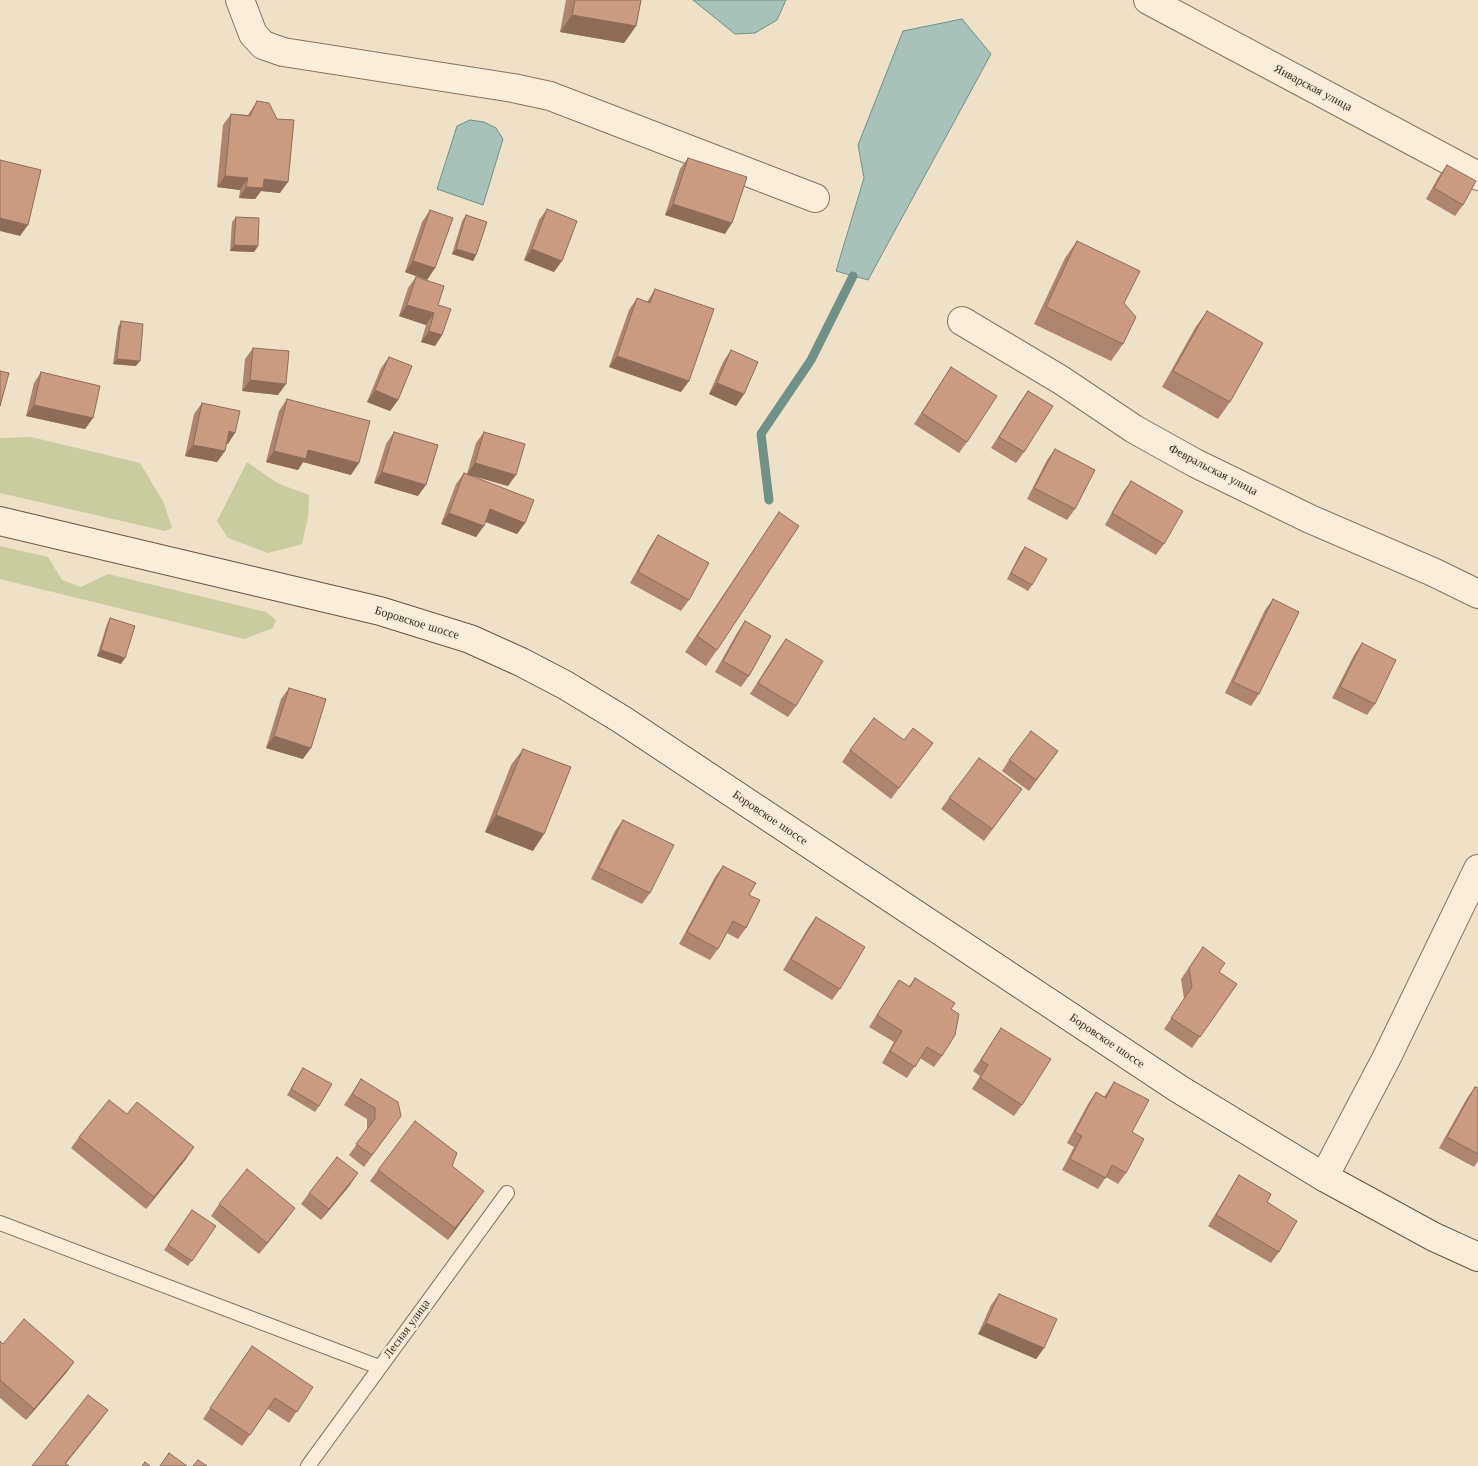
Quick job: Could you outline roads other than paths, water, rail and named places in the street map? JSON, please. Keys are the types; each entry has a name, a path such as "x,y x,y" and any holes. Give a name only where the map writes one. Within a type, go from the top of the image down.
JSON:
{"street":[{"path":"240,0 253,34 263,45 283,52 513,88 550,96 815,198"},
{"name":"Январская улица","path":"1148,0 1478,176"},
{"name":"Февральская улица","path":"962,321 1061,380 1134,429 1195,463 1310,519 1433,572 1478,594"},
{"name":"Боровское шоссе","path":"0,521 380,611 470,639 521,662 565,685 620,718 1171,1083 1324,1177 1434,1237 1478,1257"},
{"path":"1324,1177 1387,1058 1478,869"}],"lane":[{"name":"Лесная улица","path":"308,1466 507,1193"},
{"path":"0,1223 379,1367"}],"water":[{"path":"693,0 786,0 777,20 755,33 735,34"},
{"path":"962,19 991,54 868,280 836,271 864,178 858,145 903,31"},
{"path":"470,120 484,122 496,128 503,139 483,205 437,189 457,126"}],"waterway":[{"path":"769,500 761,434 811,360 853,276"}]}
